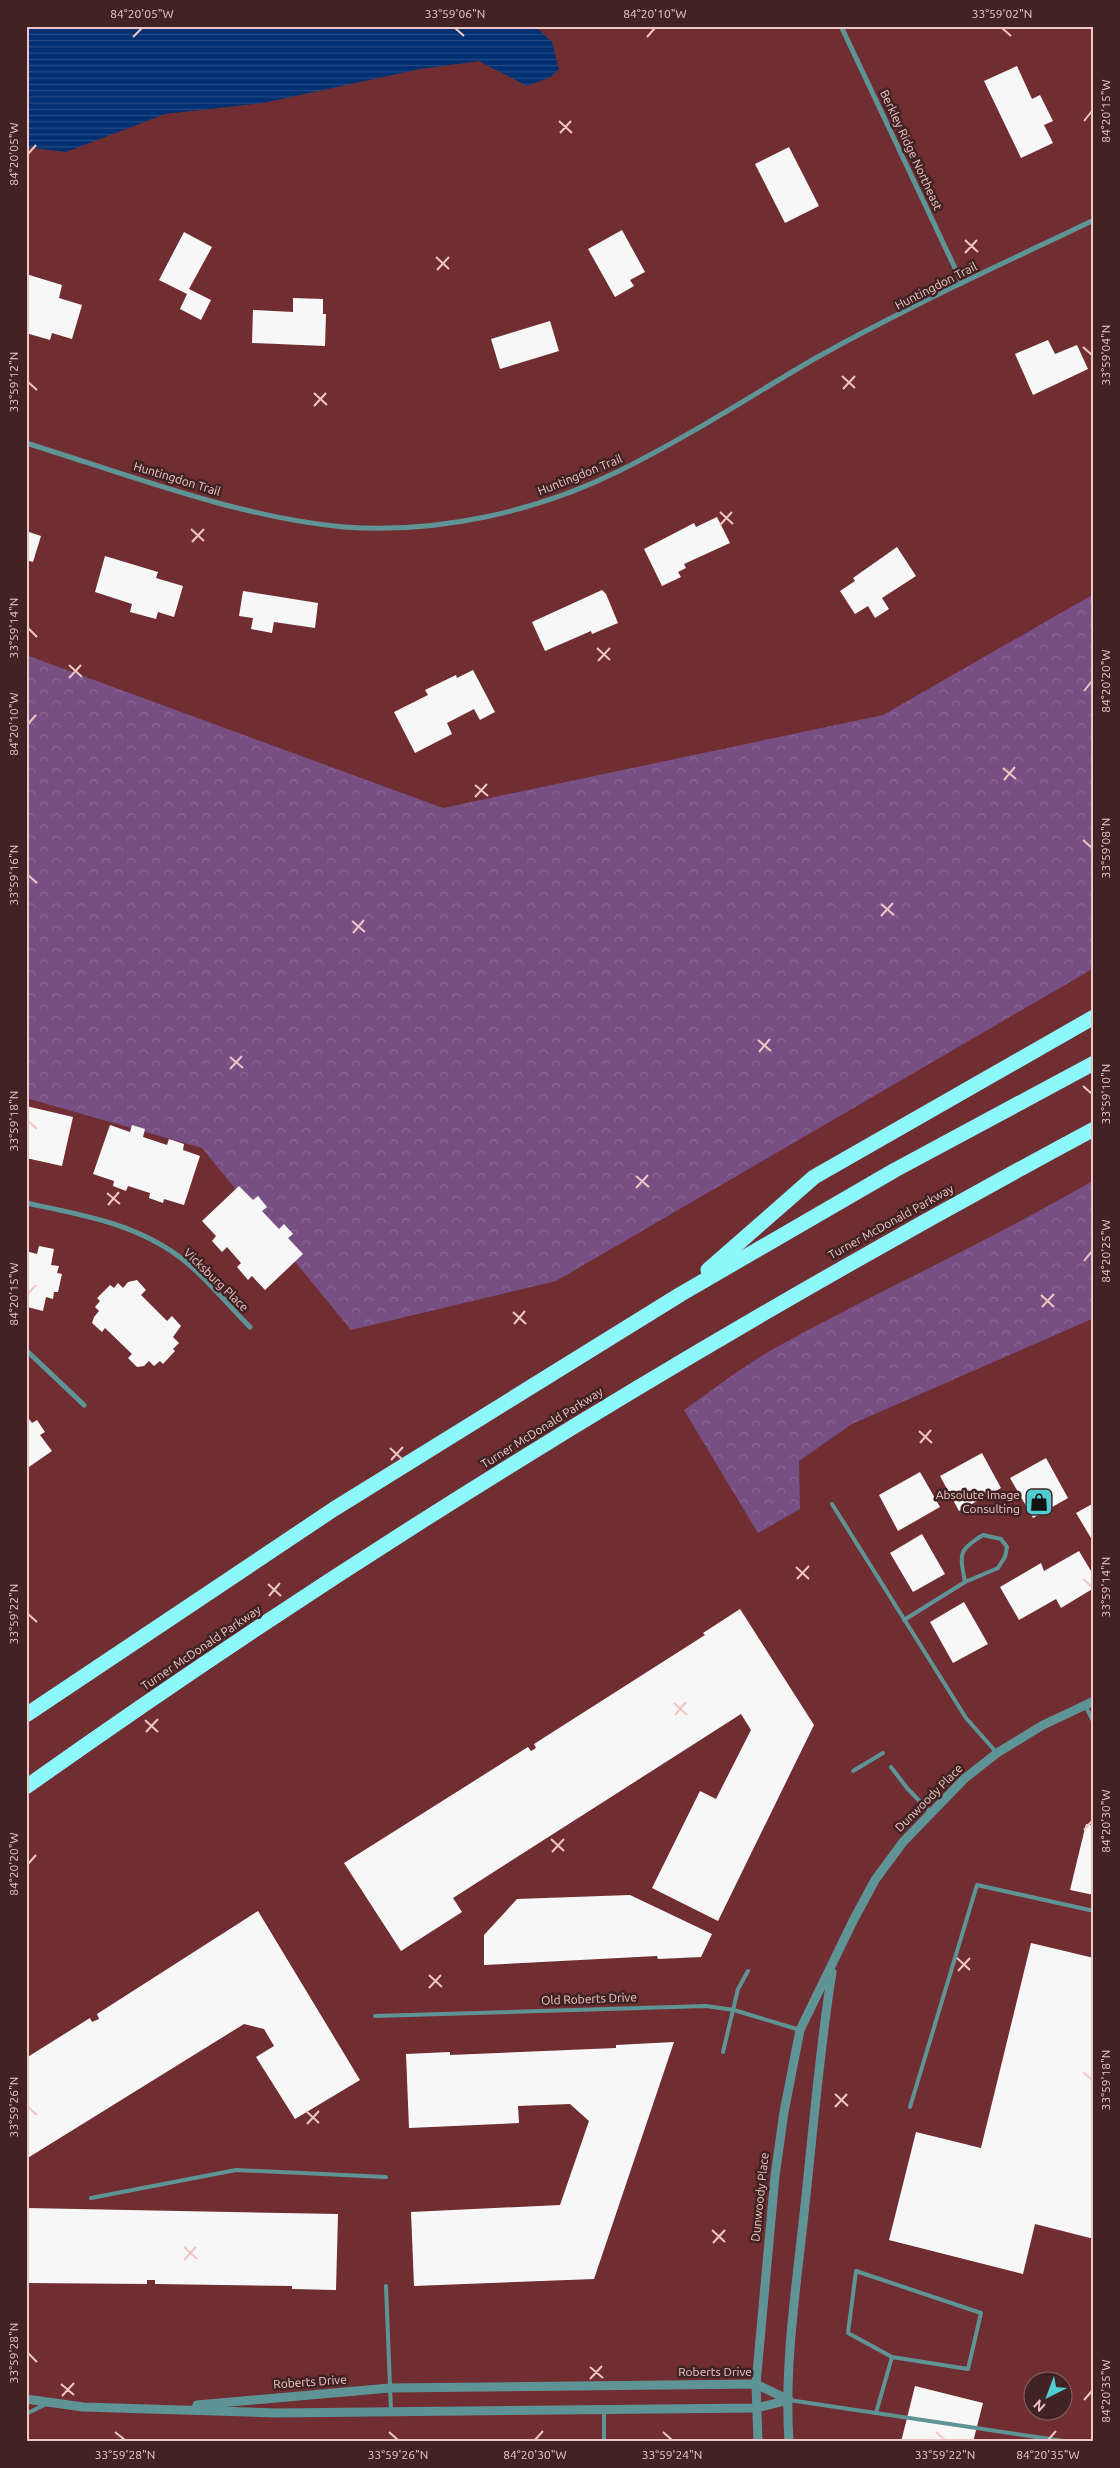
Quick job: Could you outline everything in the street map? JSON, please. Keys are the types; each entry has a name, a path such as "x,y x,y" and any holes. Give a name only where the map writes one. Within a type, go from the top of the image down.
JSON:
{"highway":[{"path":"681,1294 814,1177 1094,1017"},
{"path":"26,1715 334,1509 681,1294 887,1175 1094,1063"},
{"name":"Turner McDonald Parkway","path":"26,1786 238,1640 549,1441 830,1274 1094,1129"}],"street":[{"name":"Berkley Ridge Northeast","path":"841,26 962,283"},
{"name":"Huntingdon Trail","path":"26,443 237,508 294,521 348,527 401,527 455,522 495,515 536,504 617,472 710,422 816,358 962,283 1094,220"},
{"name":"Vicksburg Place","path":"26,1203 102,1219 136,1231 164,1246 186,1262 250,1328"},
{"path":"26,1350 84,1405"},
{"name":"Dunwoody Place","path":"758,2442 756,2384 778,2144 800,2030 875,1880 902,1842 964,1779 997,1753 1042,1725 1094,1701"},
{"name":"Dunwoody Place","path":"789,2442 792,2332 819,2062 833,1965"},
{"name":"Roberts Drive","path":"166,2409 276,2397 390,2388 756,2384 789,2400"},
{"name":"Roberts Drive","path":"26,2399 47,2403 111,2409 276,2413 756,2408 789,2400"}],"lane":[{"path":"832,1504 966,1718 997,1753"},
{"path":"904,1620 965,1582 998,1568 1005,1557 1007,1547 1001,1539 983,1536 966,1546 961,1557 965,1582"},
{"path":"1085,1705 1094,1723"},
{"path":"853,1771 883,1753"},
{"path":"891,1766 907,1788 930,1812"},
{"path":"910,2107 977,1885 1094,1912"},
{"path":"723,2052 738,1988 748,1971"},
{"name":"Old Roberts Drive","path":"375,2016 706,2006 734,2010 800,2030"},
{"path":"91,2198 236,2170 386,2178"},
{"path":"856,2271 981,2313 968,2369 892,2357 848,2333 856,2271"},
{"path":"386,2286 391,2411"},
{"path":"876,2413 892,2357"},
{"path":"789,2400 1070,2442"},
{"path":"26,2414 47,2403"},
{"path":"604,2410 604,2442"}],"green space":[{"path":"1094,594 1094,968 556,1281 351,1330 202,1148 26,1098 26,655 443,808 883,715"},
{"path":"1094,1180 1094,1318 852,1424 799,1461 800,1509 758,1533 684,1410 740,1370 775,1348 1015,1224"}],"water":[{"path":"26,26 535,26 552,42 559,69 551,77 527,86 479,61 420,69 263,103 165,114 66,152 26,147"}],"building":[{"path":"1017,66 1032,99 1040,95 1053,121 1044,125 1053,143 1021,158 984,81"},
{"path":"789,147 819,206 785,223 755,164"},
{"path":"622,230 645,272 630,280 634,286 615,297 588,249"},
{"path":"184,232 212,247 189,289 211,300 201,320 180,309 187,294 159,280"},
{"path":"26,274 62,285 59,298 82,305 72,339 52,333 50,340 26,333"},
{"path":"293,298 323,299 323,314 326,314 325,346 252,343 253,310 293,312"},
{"path":"550,321 559,351 500,369 491,339"},
{"path":"1048,340 1055,354 1077,345 1088,369 1033,395 1015,354"},
{"path":"717,517 730,543 684,564 686,568 678,572 681,577 662,586 644,549 694,523 696,527"},
{"path":"26,531 41,536 33,562 26,560"},
{"path":"897,547 916,576 882,598 889,609 875,618 868,606 855,614 840,591 855,581 853,578"},
{"path":"105,556 158,572 156,578 183,586 174,617 158,612 156,619 130,612 132,604 95,592"},
{"path":"602,590 606,594 618,623 592,634 591,631 545,651 532,622"},
{"path":"243,591 318,603 315,628 274,622 272,633 251,629 253,618 239,616"},
{"path":"473,670 495,712 480,720 474,709 447,723 452,734 415,753 394,712 428,695 425,690 456,675 457,678"},
{"path":"26,1106 73,1117 62,1166 26,1158"},
{"path":"110,1125 130,1132 132,1125 145,1129 143,1137 167,1145 169,1139 184,1144 183,1150 200,1156 184,1205 164,1199 163,1203 149,1198 150,1193 128,1186 126,1191 113,1186 114,1181 93,1174"},
{"path":"239,1186 253,1200 258,1196 267,1207 262,1211 279,1229 284,1224 293,1234 288,1238 303,1254 265,1290 252,1276 248,1280 237,1267 241,1263 227,1247 222,1252 212,1241 216,1236 202,1221"},
{"path":"39,1246 54,1249 51,1265 59,1266 57,1273 62,1274 58,1292 54,1292 53,1299 46,1297 43,1311 27,1307 28,1301 26,1301 26,1251 37,1254"},
{"path":"137,1280 146,1290 141,1295 167,1321 172,1316 181,1326 173,1337 179,1343 173,1349 175,1351 163,1364 160,1361 154,1366 149,1361 144,1366 137,1367 128,1358 132,1354 105,1328 102,1332 92,1323 99,1311 95,1307 100,1301 97,1298 110,1285 114,1288 118,1283 123,1288 128,1282"},
{"path":"26,1415 32,1423 37,1420 45,1432 40,1435 52,1451 26,1469"},
{"path":"982,1453 1001,1488 959,1511 940,1476"},
{"path":"1046,1458 1068,1498 1033,1518 1010,1478"},
{"path":"920,1472 940,1507 898,1531 879,1495"},
{"path":"1094,1503 1094,1543 1076,1513"},
{"path":"922,1534 945,1574 913,1592 890,1553"},
{"path":"1079,1551 1094,1576 1094,1588 1061,1608 1056,1599 1019,1620 1000,1587 1041,1563 1044,1571"},
{"path":"964,1602 988,1644 953,1663 930,1622"},
{"path":"740,1609 814,1725 718,1921 652,1888 700,1791 716,1799 751,1730 741,1714 453,1898 462,1912 401,1951 344,1863 528,1747 531,1751 536,1748 534,1744 705,1635 703,1633"},
{"path":"1086,1824 1094,1826 1094,1895 1070,1890"},
{"path":"630,1895 712,1934 701,1957 658,1959 657,1956 484,1965 484,1935 517,1899"},
{"path":"258,1911 360,2080 295,2119 256,2057 274,2046 264,2029 244,2024 26,2159 26,2058 90,2018 92,2022 99,2019 97,2014"},
{"path":"1031,1943 1094,1958 1094,2239 1035,2224 1023,2274 889,2240 916,2132 981,2148"},
{"path":"674,2042 594,2279 414,2286 411,2212 560,2205 589,2121 570,2104 518,2106 519,2123 409,2128 406,2054 450,2052 450,2055 616,2048 616,2045"},
{"path":"26,2208 338,2214 336,2290 292,2289 292,2286 155,2284 155,2280 147,2280 147,2284 26,2283"},
{"path":"915,2386 983,2403 973,2442 901,2442"}],"place":[{"name":"Absolute Image Consulting","path":"1039,1502"}]}
